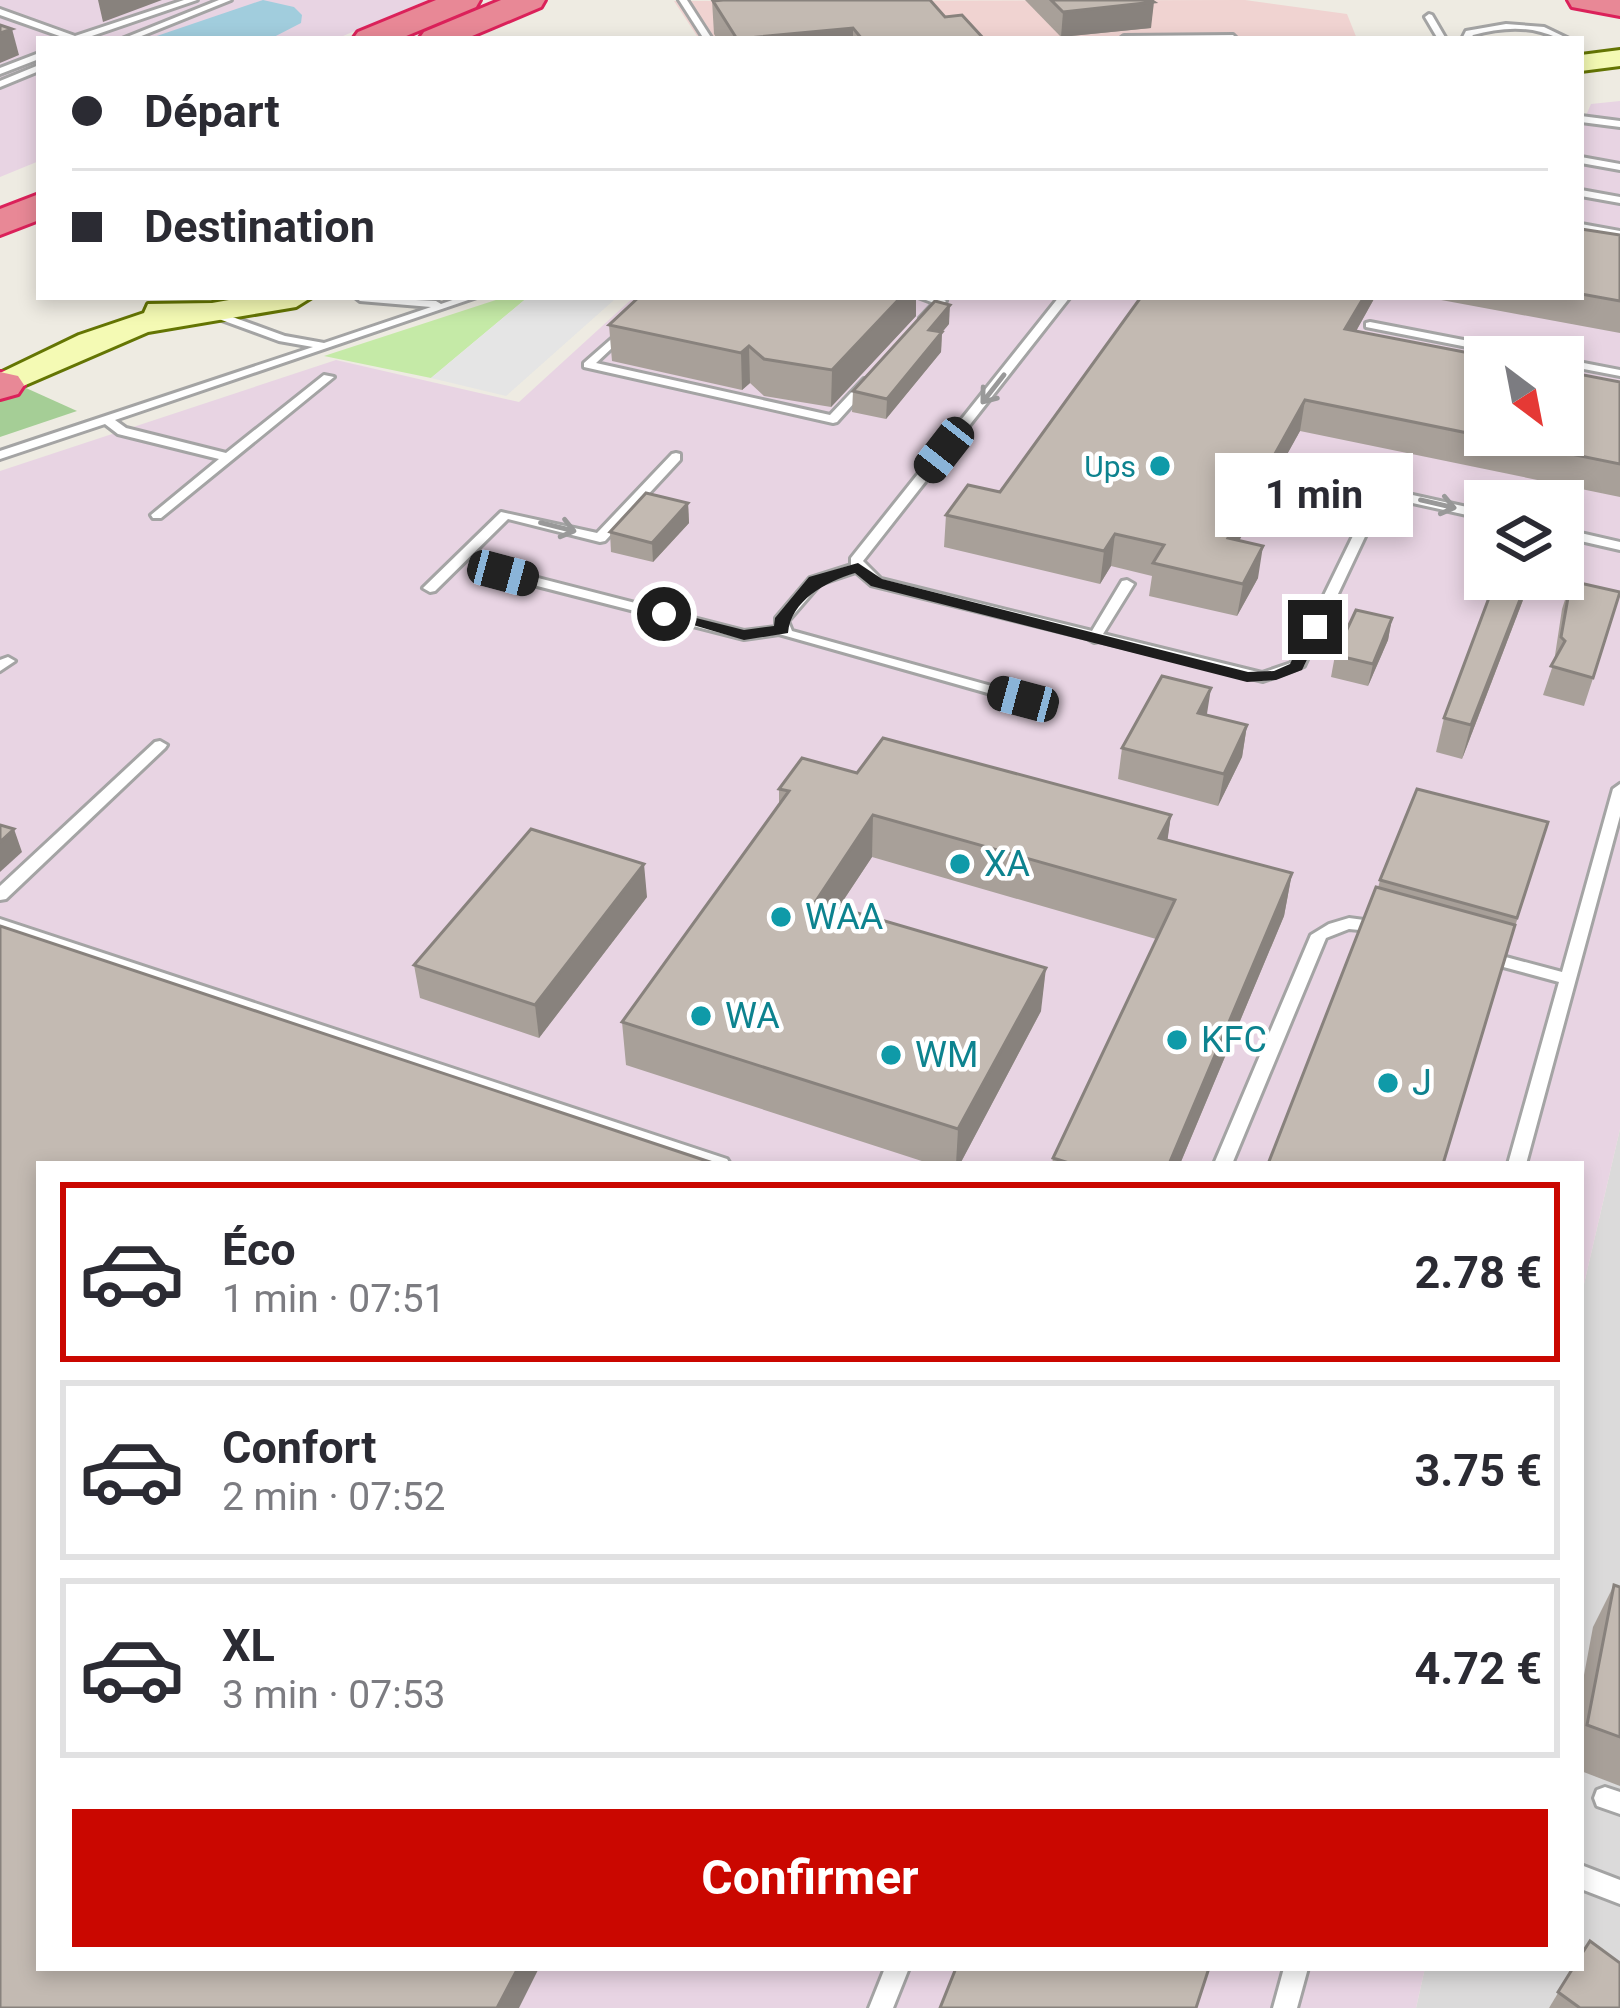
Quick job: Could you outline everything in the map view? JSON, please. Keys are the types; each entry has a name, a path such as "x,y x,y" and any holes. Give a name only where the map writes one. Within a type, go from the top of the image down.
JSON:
{"highway":[{"path":"377,36 464,0"},
{"path":"443,36 529,0"},
{"path":"1584,0 1620,7"},
{"path":"0,191 36,176"},
{"path":"0,223 36,207"}],"main road":[{"path":"1584,58 1620,54"},
{"path":"0,382 90,315 98,300"},
{"path":"123,300 152,310 199,314"},
{"path":"0,382 100,334 144,320 279,300"}],"lane":[{"path":"87,36 193,0"},
{"path":"134,36 227,0"},
{"path":"682,0 706,36"},
{"path":"0,12 69,36"},
{"path":"1429,17 1440,36"},
{"path":"1467,36 1511,26 1553,36"},
{"path":"0,70 36,57"},
{"path":"0,84 36,69"},
{"path":"1584,119 1620,124"},
{"path":"1584,161 1620,167"},
{"path":"1584,194 1620,200"},
{"path":"1584,227 1620,233"},
{"path":"361,300 362,334"},
{"path":"398,300 449,304"},
{"path":"0,455 462,300"},
{"path":"910,334 941,301 936,300"},
{"path":"1063,300 856,561 877,582 1247,677 1288,672 1297,667 1374,503 1408,498 1464,510"},
{"path":"199,314 329,345"},
{"path":"632,324 588,364 833,419 879,368"},
{"path":"1370,325 1464,343"},
{"path":"208,385 251,359 259,341 257,331"},
{"path":"1584,366 1620,374"},
{"path":"157,515 328,377"},
{"path":"106,419 122,431 228,458"},
{"path":"430,588 505,514 600,538 676,457"},
{"path":"1584,538 1620,546"},
{"path":"858,567 815,580 781,621 782,630 790,638 1023,699"},
{"path":"503,573 744,635 782,630"},
{"path":"1094,638 1127,584"},
{"path":"0,895 160,745"},
{"path":"1518,1161 1620,789"},
{"path":"1224,1161 1319,935 1336,925 1360,921 1406,934"},
{"path":"0,924 712,1161"},
{"path":"1475,953 1567,979"},
{"path":"1584,1878 1620,1892"},
{"path":"881,2008 896,1971"},
{"path":"1285,2008 1295,1971"}],"shaded area":[{"path":"0,0 428,0 343,36 36,36 36,162 0,177"},
{"path":"1245,0 1347,14 1356,36 697,36 674,1"},
{"path":"1620,101 1620,1129 1584,1284 1584,1161 36,1161 36,1971 1424,1971 1416,2008 0,2008 0,471 336,360 519,402 631,300 1584,300 1584,120 1591,104"},
{"path":"524,300 614,300 506,396 431,378"},
{"path":"1620,1129 1620,2008 1416,2008 1424,1971 1584,1971 1584,1284"}],"green space":[{"path":"496,300 524,300 431,378 324,356"},
{"path":"26,388 77,411 0,437 0,400"}],"water":[{"path":"263,0 294,7 302,15 301,23 276,36 157,36"}],"building":[{"path":"930,0 945,17 962,15 981,36 860,36 853,28 735,36 713,1"},
{"path":"1051,0 1151,0 1154,2 1063,12"},
{"path":"1584,229 1620,235 1620,301 1584,295"},
{"path":"636,300 898,300 832,370 764,359 749,346 741,353 609,325"},
{"name":"Ups","path":"1139,300 1362,300 1345,329 1464,352 1464,432 1305,400 1228,538 1263,546 1243,584 1153,563 1164,545 1115,534 1104,551 946,515 968,485 1000,492"},
{"path":"935,301 950,305 929,330 942,332 887,399 853,391"},
{"name":"Ups","path":"1584,375 1620,382 1620,464 1581,456"},
{"path":"646,493 688,503 652,543 610,532"},
{"path":"1584,584 1620,592 1593,678 1551,666 1565,641 1561,637 1568,600 1584,600"},
{"path":"1488,600 1520,600 1471,725 1444,718"},
{"path":"1356,610 1392,618 1373,664 1335,655"},
{"path":"1162,676 1211,688 1198,713 1247,725 1224,774 1122,748"},
{"path":"883,738 1171,815 1159,838 1292,873 1170,1161 1053,1158 1175,900 873,815 816,901 1046,968 958,1129 622,1022 789,791 779,789 802,758 857,773"},
{"path":"1417,789 1548,822 1517,918 1380,880"},
{"path":"0,825 14,829 0,842"},
{"path":"531,829 644,864 535,1005 414,965"},
{"name":"J","path":"1376,887 1515,925 1444,1161 1269,1161"},
{"path":"0,926 707,1161 36,1161 36,1971 516,1971 497,2008 0,2008"},
{"path":"1614,1585 1620,1587 1620,1737 1587,1725"},
{"path":"1590,1941 1620,1963 1620,2008 1580,2008 1558,1992 1571,1971 1584,1971 1584,1950"},
{"path":"955,1971 1208,1971 1196,2008 940,2008"}],"place":[{"name":"Ups","path":"1160,466"},
{"name":"XA","path":"960,864"},
{"name":"WAA","path":"781,917"},
{"name":"WA","path":"701,1016"},
{"name":"KFC","path":"1177,1040"},
{"name":"WM","path":"891,1055"},
{"name":"J","path":"1388,1083"}],"route":[{"path":"664,614 744,635 782,630 781,621 815,580 858,567 877,582 1247,677 1276,675 1297,667 1315,627"}]}
